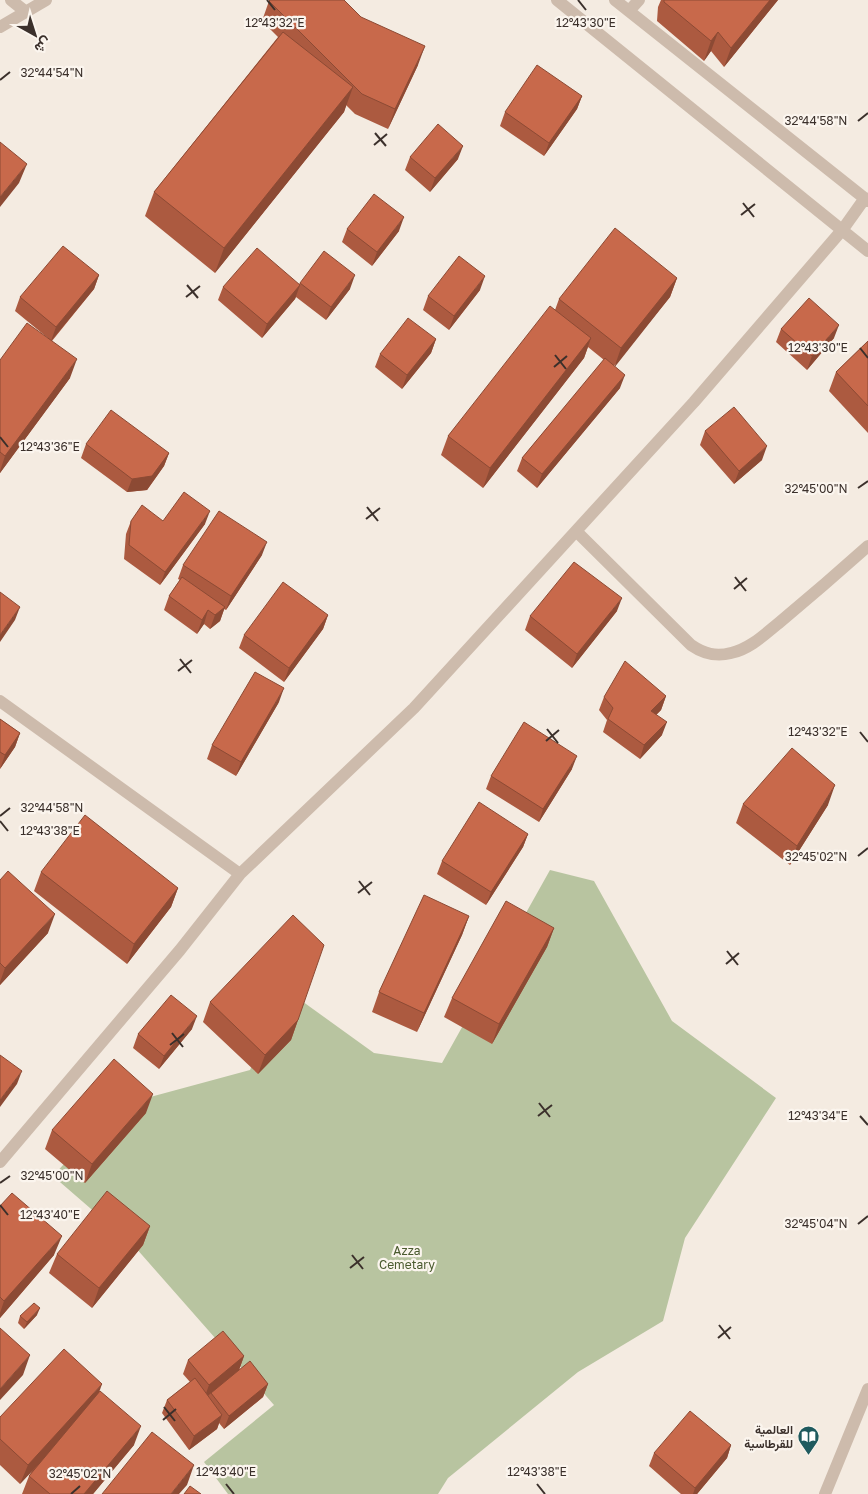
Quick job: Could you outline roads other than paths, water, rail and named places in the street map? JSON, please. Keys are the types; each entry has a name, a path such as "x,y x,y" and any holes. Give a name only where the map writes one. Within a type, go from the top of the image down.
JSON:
{"street":[{"path":"11,0 26,12"},
{"path":"0,27 46,0"},
{"path":"557,0 868,251"},
{"path":"0,1162 180,950 240,874 414,708 694,402 867,199 615,0"},
{"path":"629,11 639,0"},
{"path":"576,532 691,645 703,653 713,655 731,653 750,646 828,583 868,546"},
{"path":"0,700 240,874"},
{"path":"825,1494 868,1389"}],"place":[{"name":"العالمية للقرطاسية","path":"809,1455"}],"park label":[{"name":"Azza Cemetary","path":"407,1257"}]}
